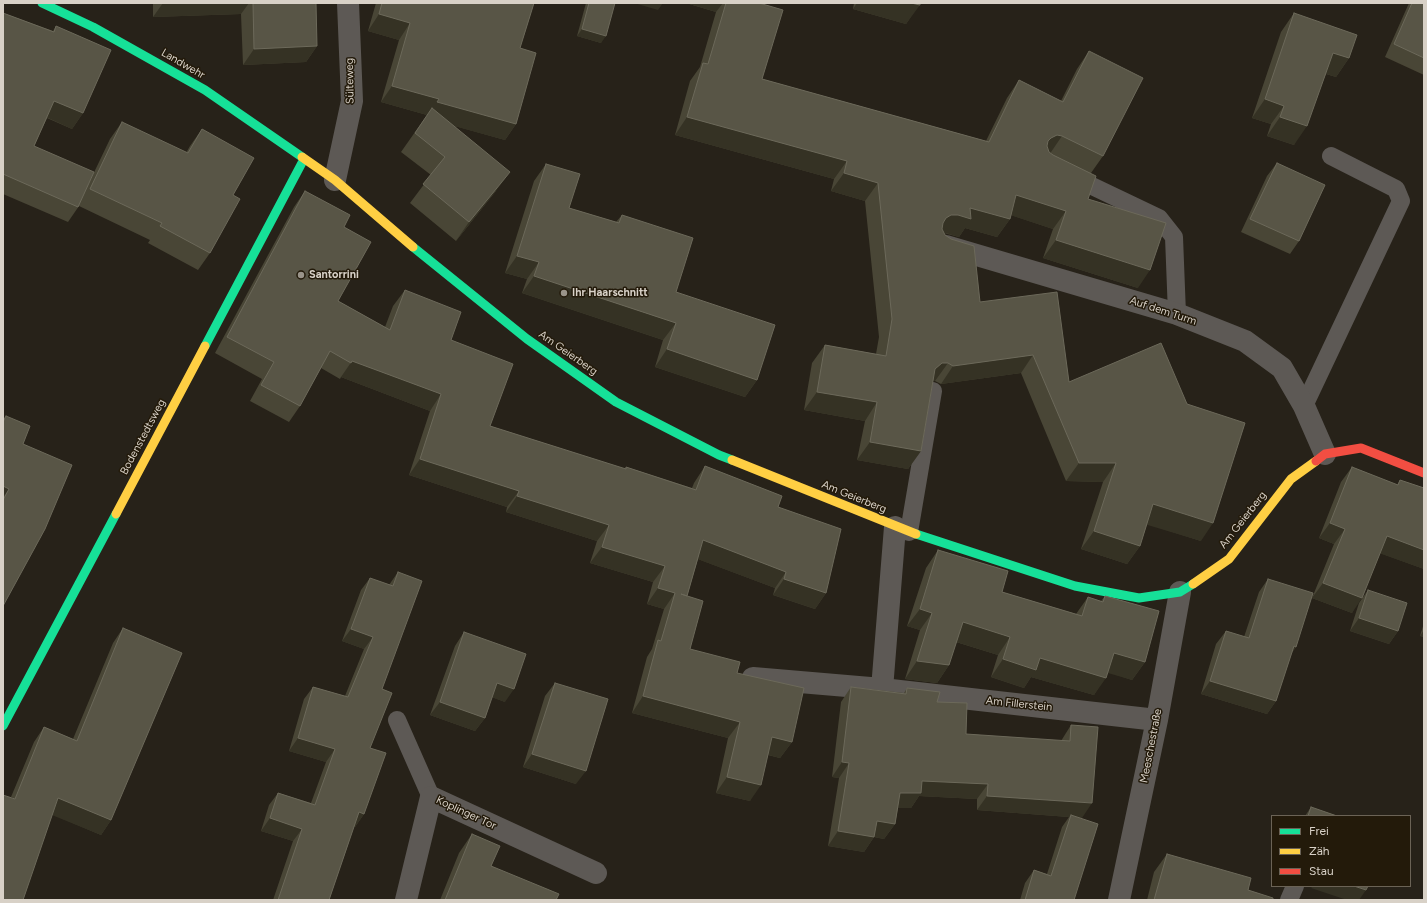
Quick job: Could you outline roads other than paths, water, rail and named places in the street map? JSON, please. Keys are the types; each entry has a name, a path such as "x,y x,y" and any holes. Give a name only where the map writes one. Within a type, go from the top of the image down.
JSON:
{"street":[{"name":"Landwehr","path":"42,3 93,27 205,90 304,159"},
{"name":"Sülteweg","path":"335,180 352,101 348,3"},
{"name":"Am Geierberg","path":"304,159 335,180 434,265 501,319 616,402 719,455 902,529 1075,586 1139,598 1180,592 1229,559 1291,479 1325,454 1361,448 1424,473"},
{"name":"Bodenstedtsweg","path":"3,726 304,159"},
{"name":"Auf dem Turm","path":"942,245 1176,314 1245,341 1282,368 1304,406 1325,454"},
{"path":"882,689 902,529"},
{"name":"Meeschestraße","path":"1119,900 1157,720 1180,592"},
{"name":"Am Fillerstein","path":"753,678 882,689 1157,720"},
{"name":"Koplinger Tor","path":"406,900 431,797 596,873"}],"lane":[{"path":"1304,406 1402,201 1396,189 1331,156"},
{"path":"1059,170 1159,218 1174,237 1176,314"},
{"path":"902,529 933,391"},
{"path":"397,720 431,797"},
{"path":"1289,900 1295,887"}],"place":[{"name":"Santorrini","path":"301,275"},
{"name":"Ihr Haarschnitt","path":"564,293"}]}
